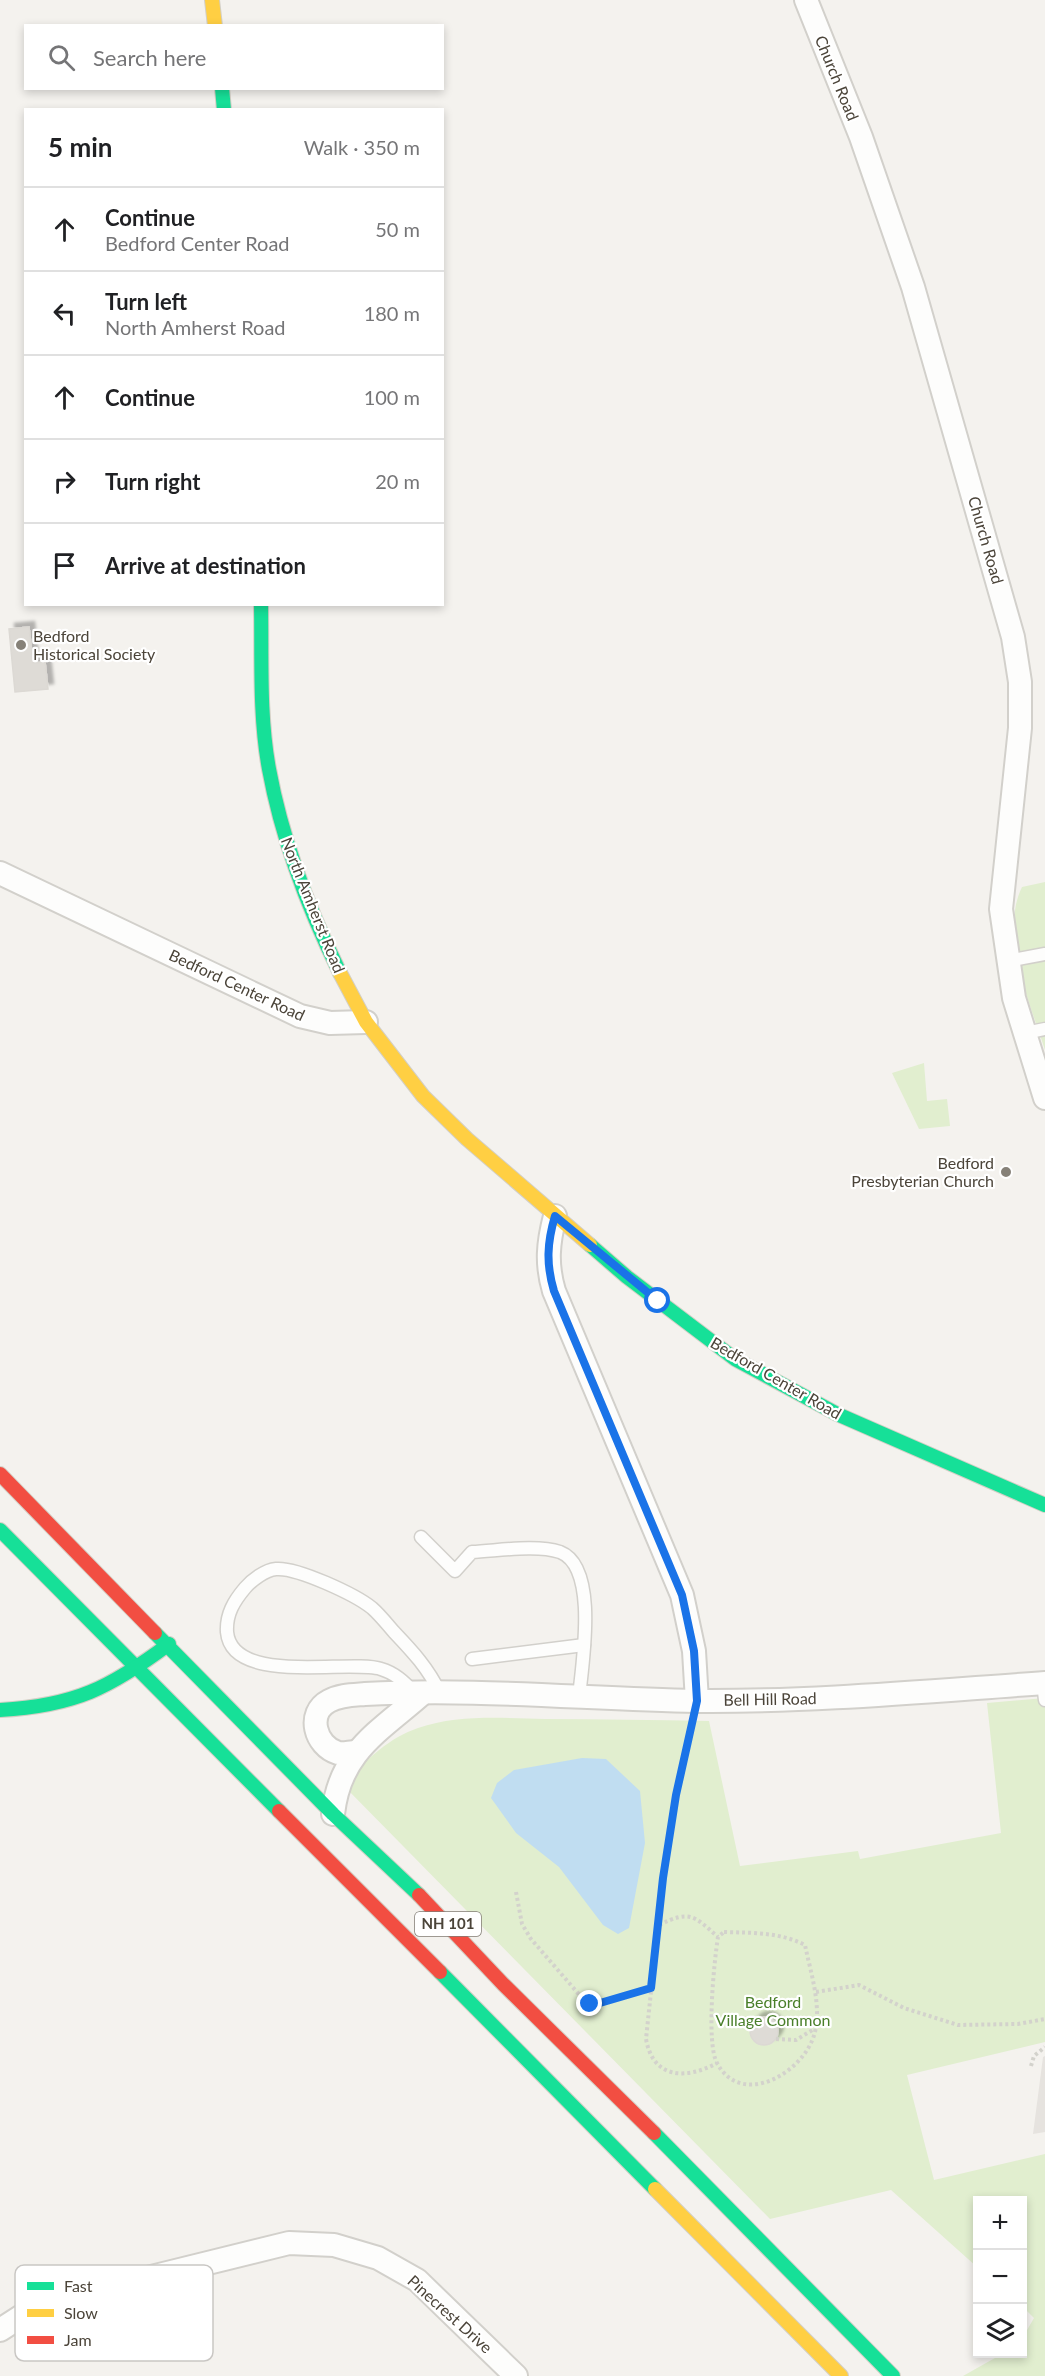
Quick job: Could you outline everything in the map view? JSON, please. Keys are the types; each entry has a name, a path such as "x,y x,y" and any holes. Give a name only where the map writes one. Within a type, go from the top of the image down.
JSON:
{"main road":[{"path":"212,0 215,24"},
{"path":"222,90 224,108"},
{"name":"North Amherst Road","path":"261,606 262,705 265,737 269,769 285,839 323,938 366,1022"},
{"name":"Bedford Center Road","path":"366,1022 423,1096 448,1122 627,1277 735,1359 837,1414 1045,1505"},
{"name":"NH 101","path":"0,1474 333,1814 438,1913 503,1984 676,2155 893,2376"},
{"name":"NH 101","path":"0,1530 841,2376"},
{"path":"0,1710 69,1702 98,1692 138,1668 169,1644"}],"street":[{"name":"Church Road","path":"806,0 861,137 913,287 1013,637 1020,682 1020,728 1001,909 1014,998 1035,1031 1045,1098"},
{"name":"Bedford Center Road","path":"0,873 300,1016 330,1023 366,1022"},
{"path":"555,1216 548,1242 547,1259 554,1291 682,1595 694,1651 697,1701"},
{"name":"Bell Hill Road","path":"356,1752 340,1754 329,1749 320,1739 315,1728 316,1715 327,1701 341,1696 426,1693 697,1701 1044,1689"},
{"path":"333,1814 342,1773 356,1752 426,1693"},
{"name":"Pinecrest Drive","path":"199,2265 289,2243 334,2245 378,2258 417,2280 516,2376"},
{"name":"Pinecrest Drive","path":"0,2330 15,2320"}],"lane":[{"path":"1007,961 1045,954"},
{"path":"421,1536 455,1571 472,1552 539,1549 561,1552 575,1565 585,1588 584,1645 579,1697"},
{"path":"277,1569 333,1586 374,1609 429,1671 426,1693 380,1669 366,1667 296,1668 263,1664 245,1657 234,1648 227,1635 232,1603 249,1583 277,1569"},
{"path":"472,1659 584,1645"}],"path":[{"path":"697,1701 676,1795 663,1878 646,2039 648,2053 658,2065 673,2073 702,2071 717,2063"},
{"path":"516,1892 522,1924 531,1940 590,2004 651,1988"},
{"path":"658,1925 686,1915 697,1919 718,1936"},
{"path":"724,1932 770,1933 788,1936 804,1945 816,1992 811,2043 799,2060 773,2081 758,2084 741,2082 727,2076 717,2063 710,2037 718,1936 724,1932"},
{"path":"816,1992 859,1985 904,2008 958,2025 1018,2024 1045,2019"},
{"path":"776,2039 796,2040 814,2029"},
{"path":"1030,2066 1034,2056 1045,2047"}],"green space":[{"path":"1045,882 1045,1050 1019,968 1014,926 1016,906 1022,887"},
{"path":"924,1063 927,1101 947,1099 950,1126 919,1129 892,1073"},
{"name":"Bedford Village Common","path":"1045,1698 1045,2042 907,2075 934,2180 1045,2154 1045,2376 963,2376 995,2358 1027,2358 1027,2330 1034,2318 1027,2311 1027,2196 973,2196 973,2263 891,2190 770,2219 343,1785 368,1759 387,1744 407,1732 449,1721 497,1718 709,1721 740,1866 858,1851 860,1859 1001,1833 987,1703"}],"shaded area":[{"path":"1045,2056 1045,2132 1033,2134 1043,2057"}],"water":[{"path":"582,1758 606,1759 640,1791 645,1843 629,1928 618,1934 603,1925 559,1867 516,1833 491,1798 497,1783 514,1770"}],"building":[{"name":"Bedford Historical Society","path":"29,627 33,663 45,662 48,689 15,692 9,629"},
{"path":"764,2017 774,2021 778,2031 774,2041 764,2045 754,2041 750,2031 754,2021"}],"traffic: fast":[{"path":"222,90 224,108"},
{"path":"261,606 264,728 274,795 297,873 340,973"},
{"path":"590,1245 627,1277 735,1359 837,1414 1045,1505"},
{"path":"0,1530 279,1811"},
{"path":"155,1633 333,1814 419,1895"},
{"path":"0,1710 49,1704 90,1692 128,1672 169,1644"},
{"path":"440,1972 655,2189"},
{"path":"654,2133 893,2376"}],"traffic: slow":[{"path":"212,0 215,24"},
{"path":"340,973 366,1022 423,1096 467,1139 590,1245"},
{"path":"655,2189 841,2376"}],"traffic: jam":[{"path":"0,1474 155,1633"},
{"path":"279,1811 440,1972"},
{"path":"419,1895 503,1984 654,2133"}],"place":[{"name":"Bedford Historical Society","path":"21,645"},
{"name":"Bedford Presbyterian Church","path":"1006,1172"}],"route":[{"path":"590,2004 651,1988 663,1878 676,1795 697,1701 694,1651 682,1595 554,1291 547,1259 548,1242 555,1216 658,1301"}]}
